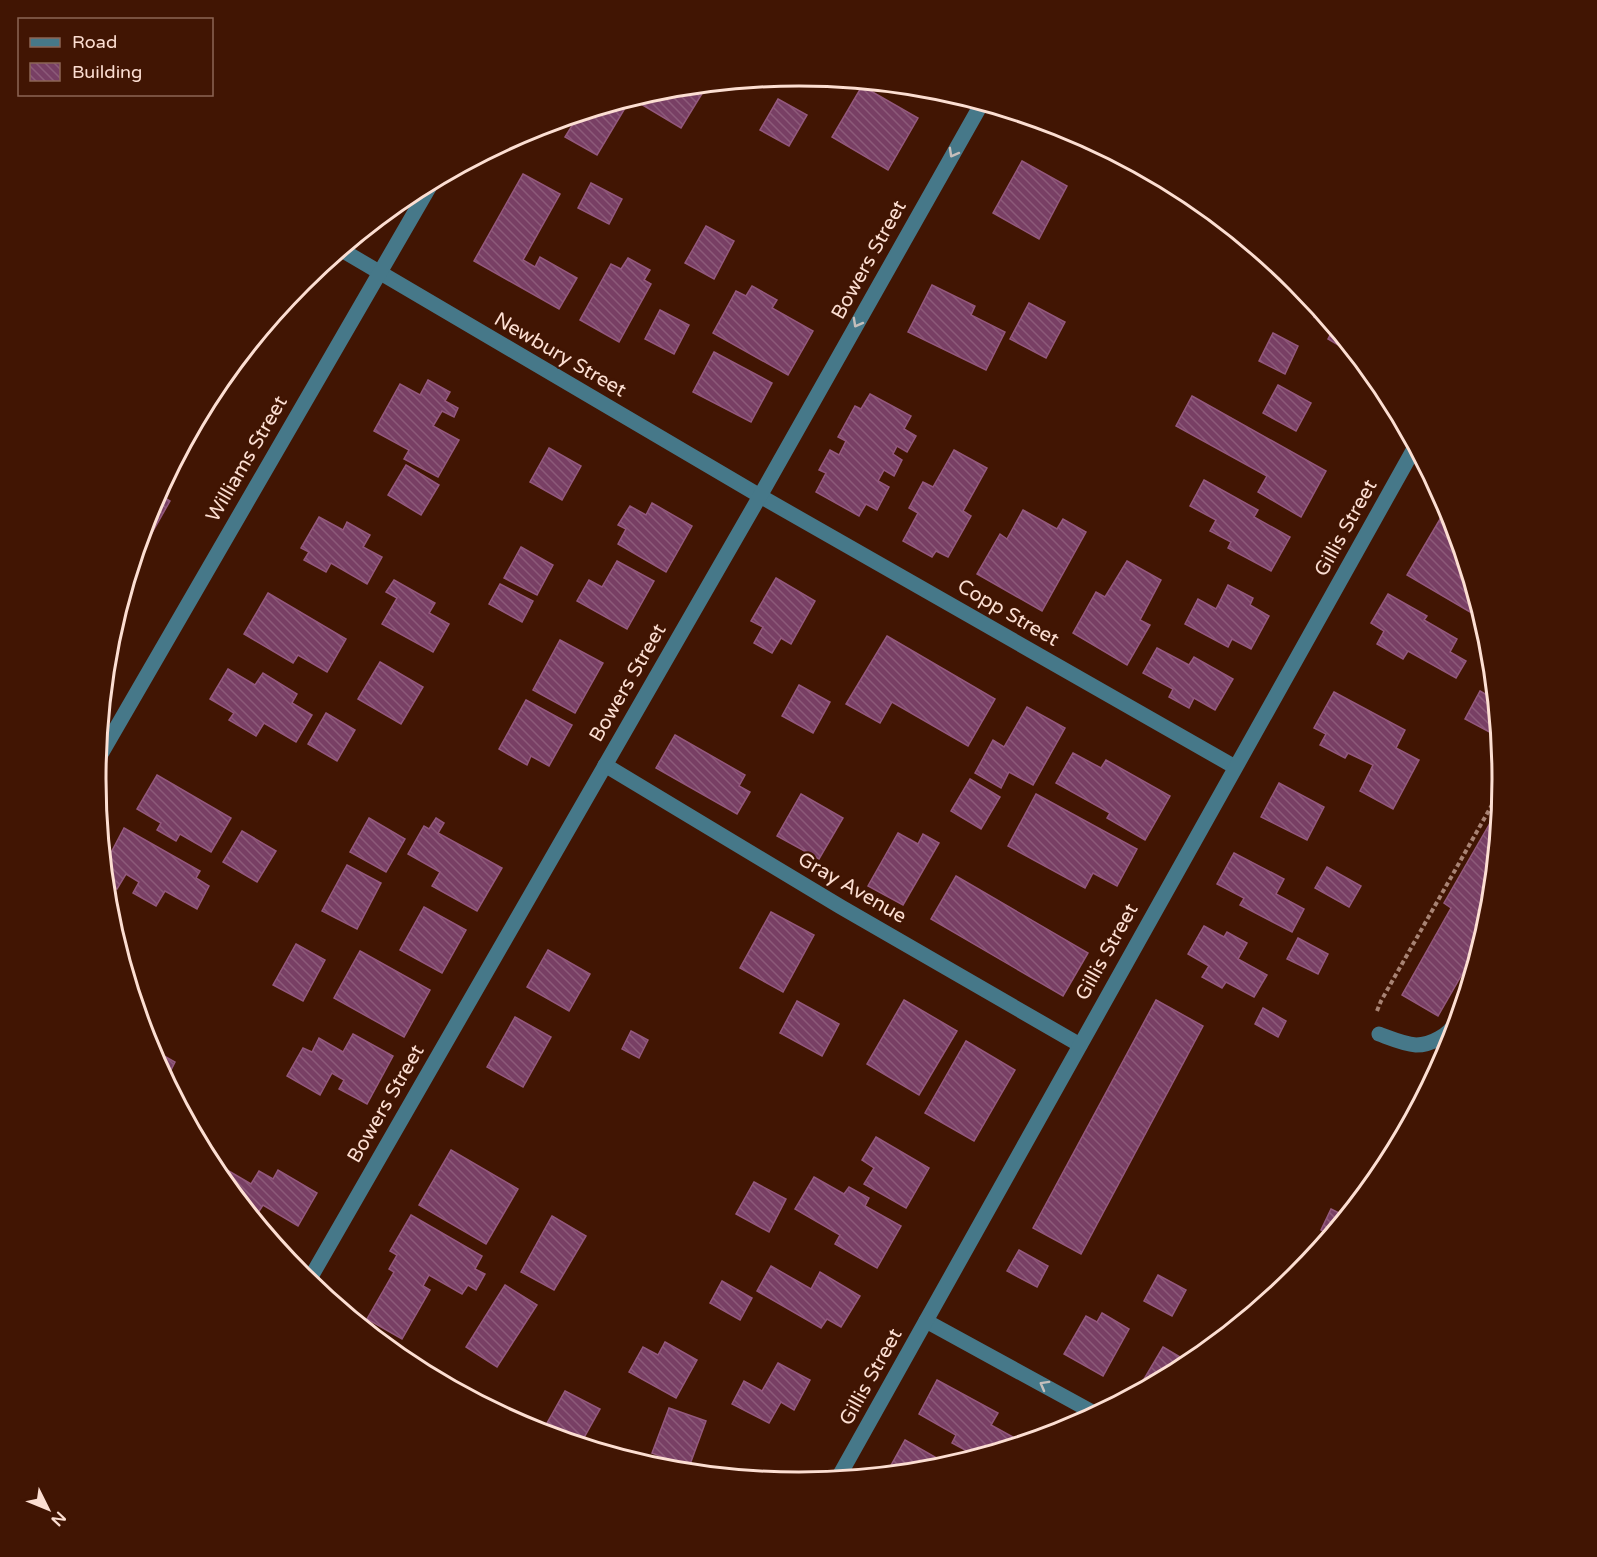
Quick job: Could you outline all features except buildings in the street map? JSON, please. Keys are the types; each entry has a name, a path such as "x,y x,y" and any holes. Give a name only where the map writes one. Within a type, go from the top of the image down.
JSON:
{"street":[{"name":"Bowers Street","path":"313,1273 760,496 979,109"},
{"name":"Williams Street","path":"107,744 425,195"},
{"name":"Newbury Street","path":"347,253 760,496"},
{"name":"Gillis Street","path":"842,1470 1411,454"},
{"name":"Copp Street","path":"760,496 1235,767"},
{"name":"Gray Avenue","path":"605,765 841,907 1080,1045"},
{"path":"1379,1034 1416,1045 1435,1041 1442,1036"},
{"path":"926,1321 1086,1409"}],"path":[{"path":"1379,1034 1375,1017 1381,1001 1491,807"}]}
